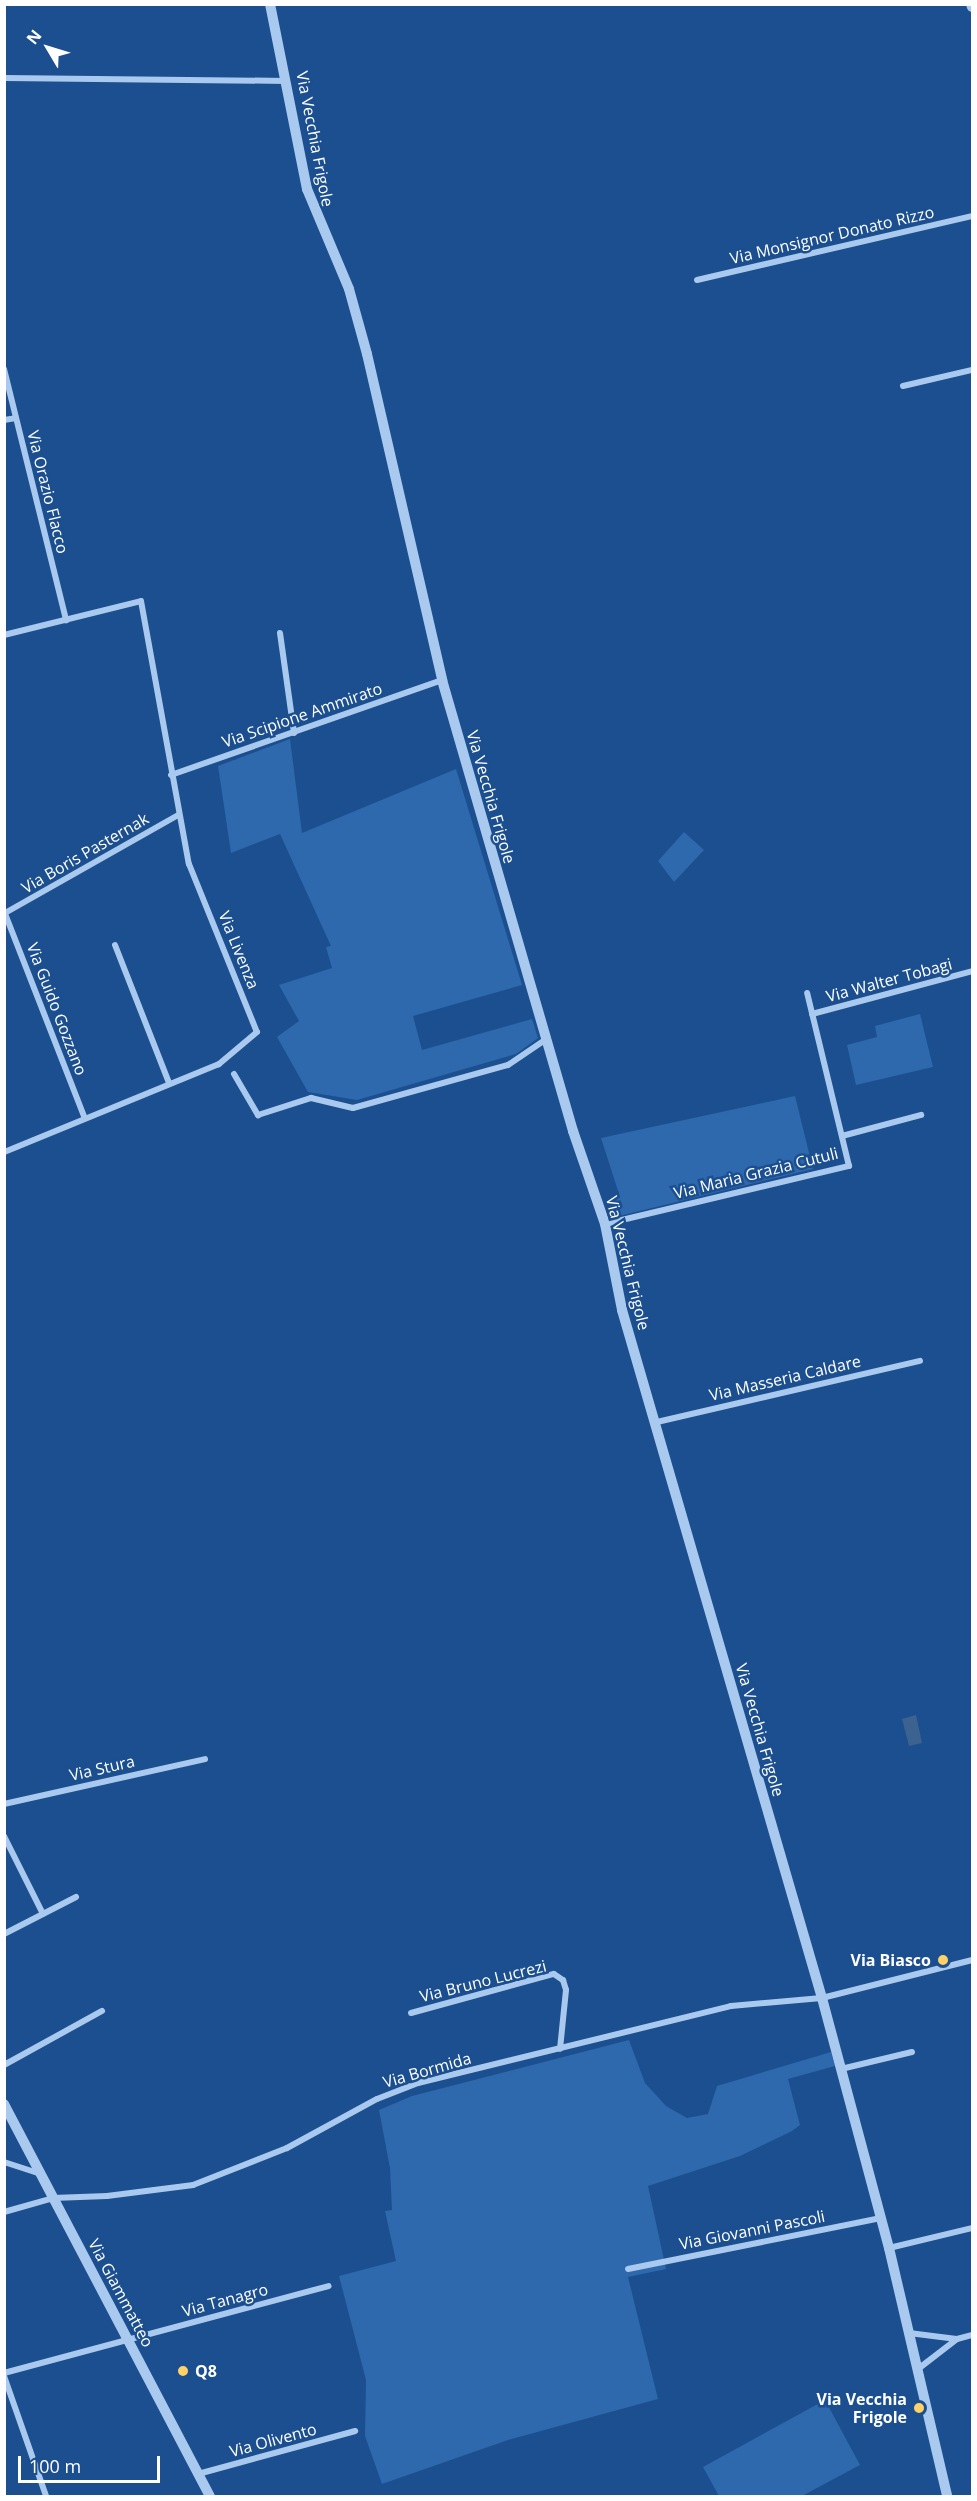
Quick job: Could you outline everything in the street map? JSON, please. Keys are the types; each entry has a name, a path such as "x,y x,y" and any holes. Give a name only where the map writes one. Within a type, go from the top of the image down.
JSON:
{"street":[{"name":"Via Vecchia Frigole","path":"270,4 289,81 307,189 349,289 364,344 442,680 546,1040 605,1224 622,1310 657,1422 822,1998 889,2248 947,2496"},
{"path":"4,78 289,81"},
{"name":"Via Monsignor Donato Rizzo","path":"697,280 972,216"},
{"name":"Via Orazio Flacco","path":"4,369 66,620"},
{"path":"903,386 972,369"},
{"path":"4,420 16,418"},
{"name":"Via Livenza","path":"4,1152 84,1116 219,1064 257,1032 189,864 178,815 141,601 66,620"},
{"path":"4,635 66,620"},
{"path":"280,633 294,733"},
{"name":"Via Scipione Ammirato","path":"171,775 442,680"},
{"name":"Via Boris Pasternak","path":"5,912 178,815"},
{"name":"Via Guido Gozzano","path":"5,912 84,1116"},
{"path":"115,945 169,1083"},
{"name":"Via Walter Tobagi","path":"812,1014 972,971"},
{"name":"Via Maria Grazia Cutuli","path":"605,1224 849,1166 807,993"},
{"path":"234,1074 258,1115 311,1098 353,1108 508,1065 546,1040"},
{"path":"842,1136 921,1114"},
{"name":"Via Masseria Caldare","path":"657,1422 920,1361"},
{"name":"Via Stura","path":"4,1804 205,1759"},
{"path":"4,1836 43,1914"},
{"path":"4,1934 76,1897"},
{"name":"Via Bormida","path":"4,2212 53,2198 107,2196 193,2185 286,2148 408,2087 731,2006 822,1998 972,1960"},
{"name":"Via Bruno Lucrezi","path":"411,2013 554,1974 563,1980 566,1990 560,2049"},
{"path":"4,2065 102,2011"},
{"path":"840,2069 912,2052"},
{"name":"Via Giammatteo","path":"4,2104 210,2496"},
{"path":"4,2162 41,2174"},
{"name":"Via Giovanni Pascoli","path":"628,2269 881,2218"},
{"path":"889,2248 972,2228"},
{"name":"Via Tanagro","path":"4,2375 329,2286"},
{"path":"909,2333 957,2339"},
{"path":"917,2369 957,2339 972,2335"},
{"path":"4,2375 46,2496"},
{"name":"Via Olivento","path":"197,2474 355,2431"}],"shaded area":[{"path":"290,739 302,833 456,769 522,985 413,1016 422,1050 532,1019 538,1038 516,1054 357,1100 308,1092 277,1037 299,1021 279,985 332,968 326,947 331,946 280,834 231,853 218,766"},
{"path":"684,832 704,850 674,882 658,861"},
{"path":"920,1014 933,1067 856,1085 847,1045 877,1037 875,1026"},
{"path":"795,1096 813,1169 619,1216 613,1199 620,1197 601,1138"},
{"path":"916,1715 922,1743 909,1746 902,1719"},
{"path":"629,2040 645,2083 666,2106 687,2118 708,2114 717,2086 831,2052 835,2066 788,2079 800,2125 792,2131 740,2156 648,2186 666,2269 628,2277 658,2399 508,2440 382,2484 365,2436 366,2380 339,2276 396,2261 385,2211 392,2210 390,2168 379,2110 412,2096"},
{"path":"825,2400 860,2465 802,2496 719,2496 703,2467"}],"place":[{"name":"Via Biasco","path":"943,1960"},
{"name":"Q8","path":"183,2371"},
{"name":"Via Vecchia Frigole","path":"919,2408"}]}
